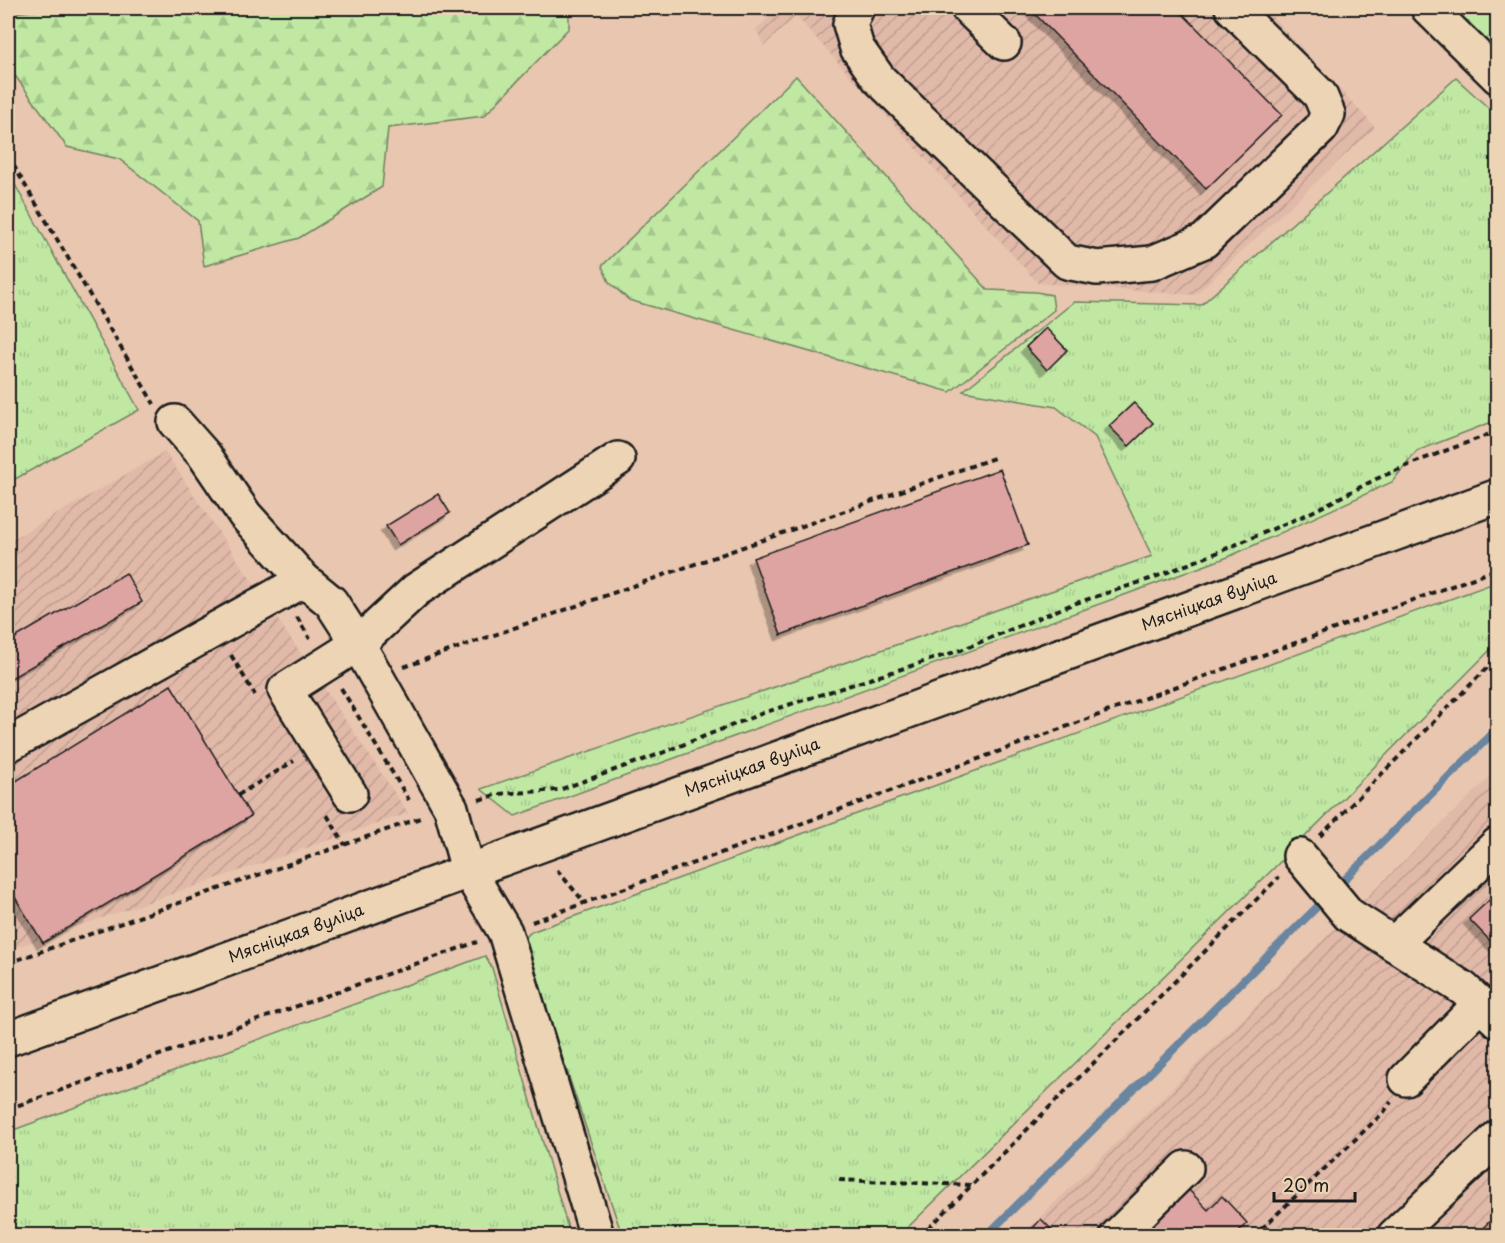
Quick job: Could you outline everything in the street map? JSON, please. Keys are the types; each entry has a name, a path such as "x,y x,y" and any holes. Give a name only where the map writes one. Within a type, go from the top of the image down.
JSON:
{"main road":[{"path":"857,8 850,24 857,48 879,79 1067,262 1097,268 1152,263 1204,241 1321,128 1328,114 1320,95 1232,8"},
{"path":"968,8 1004,43"},
{"path":"1428,8 1497,77"},
{"path":"174,422 205,456 293,586 331,602 358,644 451,808 468,870 505,932 597,1236"},
{"path":"350,794 285,690 358,644 416,590 618,459"},
{"name":"Мясніцкая вуліца","path":"8,1039 1497,496"},
{"path":"8,745 293,586"},
{"path":"1394,944 1497,844"},
{"path":"1300,856 1349,915 1464,989 1489,1012 1406,1079"},
{"path":"1394,1236 1497,1137"},
{"path":"1117,1236 1186,1168"}],"path":[{"path":"8,156 156,408 174,422"},
{"path":"8,963 420,818 498,794 559,790 764,713 961,650 1070,605 1150,579 1209,556 1308,514 1394,471 1497,431"},
{"path":"376,677 997,457"},
{"path":"8,1109 585,903 1497,569"},
{"path":"293,586 326,664 420,818"},
{"path":"921,1236 1497,657"},
{"path":"238,795 294,760"},
{"path":"557,870 585,903"},
{"path":"1254,1236 1384,1112 1406,1079"},
{"path":"839,1180 972,1185"}],"shaded area":[{"path":"780,8 1264,8 1375,127 1195,295 1038,283 796,16 764,46 756,29"},
{"path":"165,452 408,813 8,950 8,542"},
{"path":"1497,770 1497,1235 1021,1236 1349,915"}],"green space":[{"path":"62,8 569,8 569,28 484,116 388,128 382,187 299,238 204,266 198,221 119,159 67,147 8,66 8,10 12,13"},
{"path":"1453,8 1497,8 1497,52"},
{"path":"796,76 988,290 1052,295 1054,310 950,392 629,300 609,282 602,266"},
{"path":"1456,78 1497,116 1497,420 1417,451 1392,482 1228,557 1149,586 515,816 481,789 1152,556 1095,437 1056,407 963,391 1074,302 1201,305","holes":["1046,328 1067,350 1047,369 1026,347","1133,403 1153,423 1129,446 1110,426"]},
{"path":"8,172 139,410 8,483"},
{"path":"1497,582 1497,643 1270,872 900,1235 622,1235 523,940 531,932"},
{"path":"485,956 492,968 570,1235 8,1235 8,1132"}],"building":[{"path":"1029,8 1177,8 1282,115 1206,189"},
{"path":"1046,328 1067,350 1047,370 1026,347"},
{"path":"1134,403 1153,423 1129,446 1109,426"},
{"path":"1000,469 1028,545 781,635 753,558"},
{"path":"438,494 450,513 398,545 386,526"},
{"path":"126,573 142,602 8,680 8,642"},
{"path":"171,685 251,816 43,943 8,886 8,786"},
{"path":"1498,892 1498,949 1469,919"},
{"path":"1187,1188 1208,1210 1222,1196 1247,1223 1234,1236 1137,1236"},
{"path":"1498,1213 1498,1236 1475,1236"},
{"path":"1041,1219 1058,1236 1026,1236"}],"waterway":[{"path":"1338,886 1498,728"},
{"path":"986,1236 1321,903"}]}
